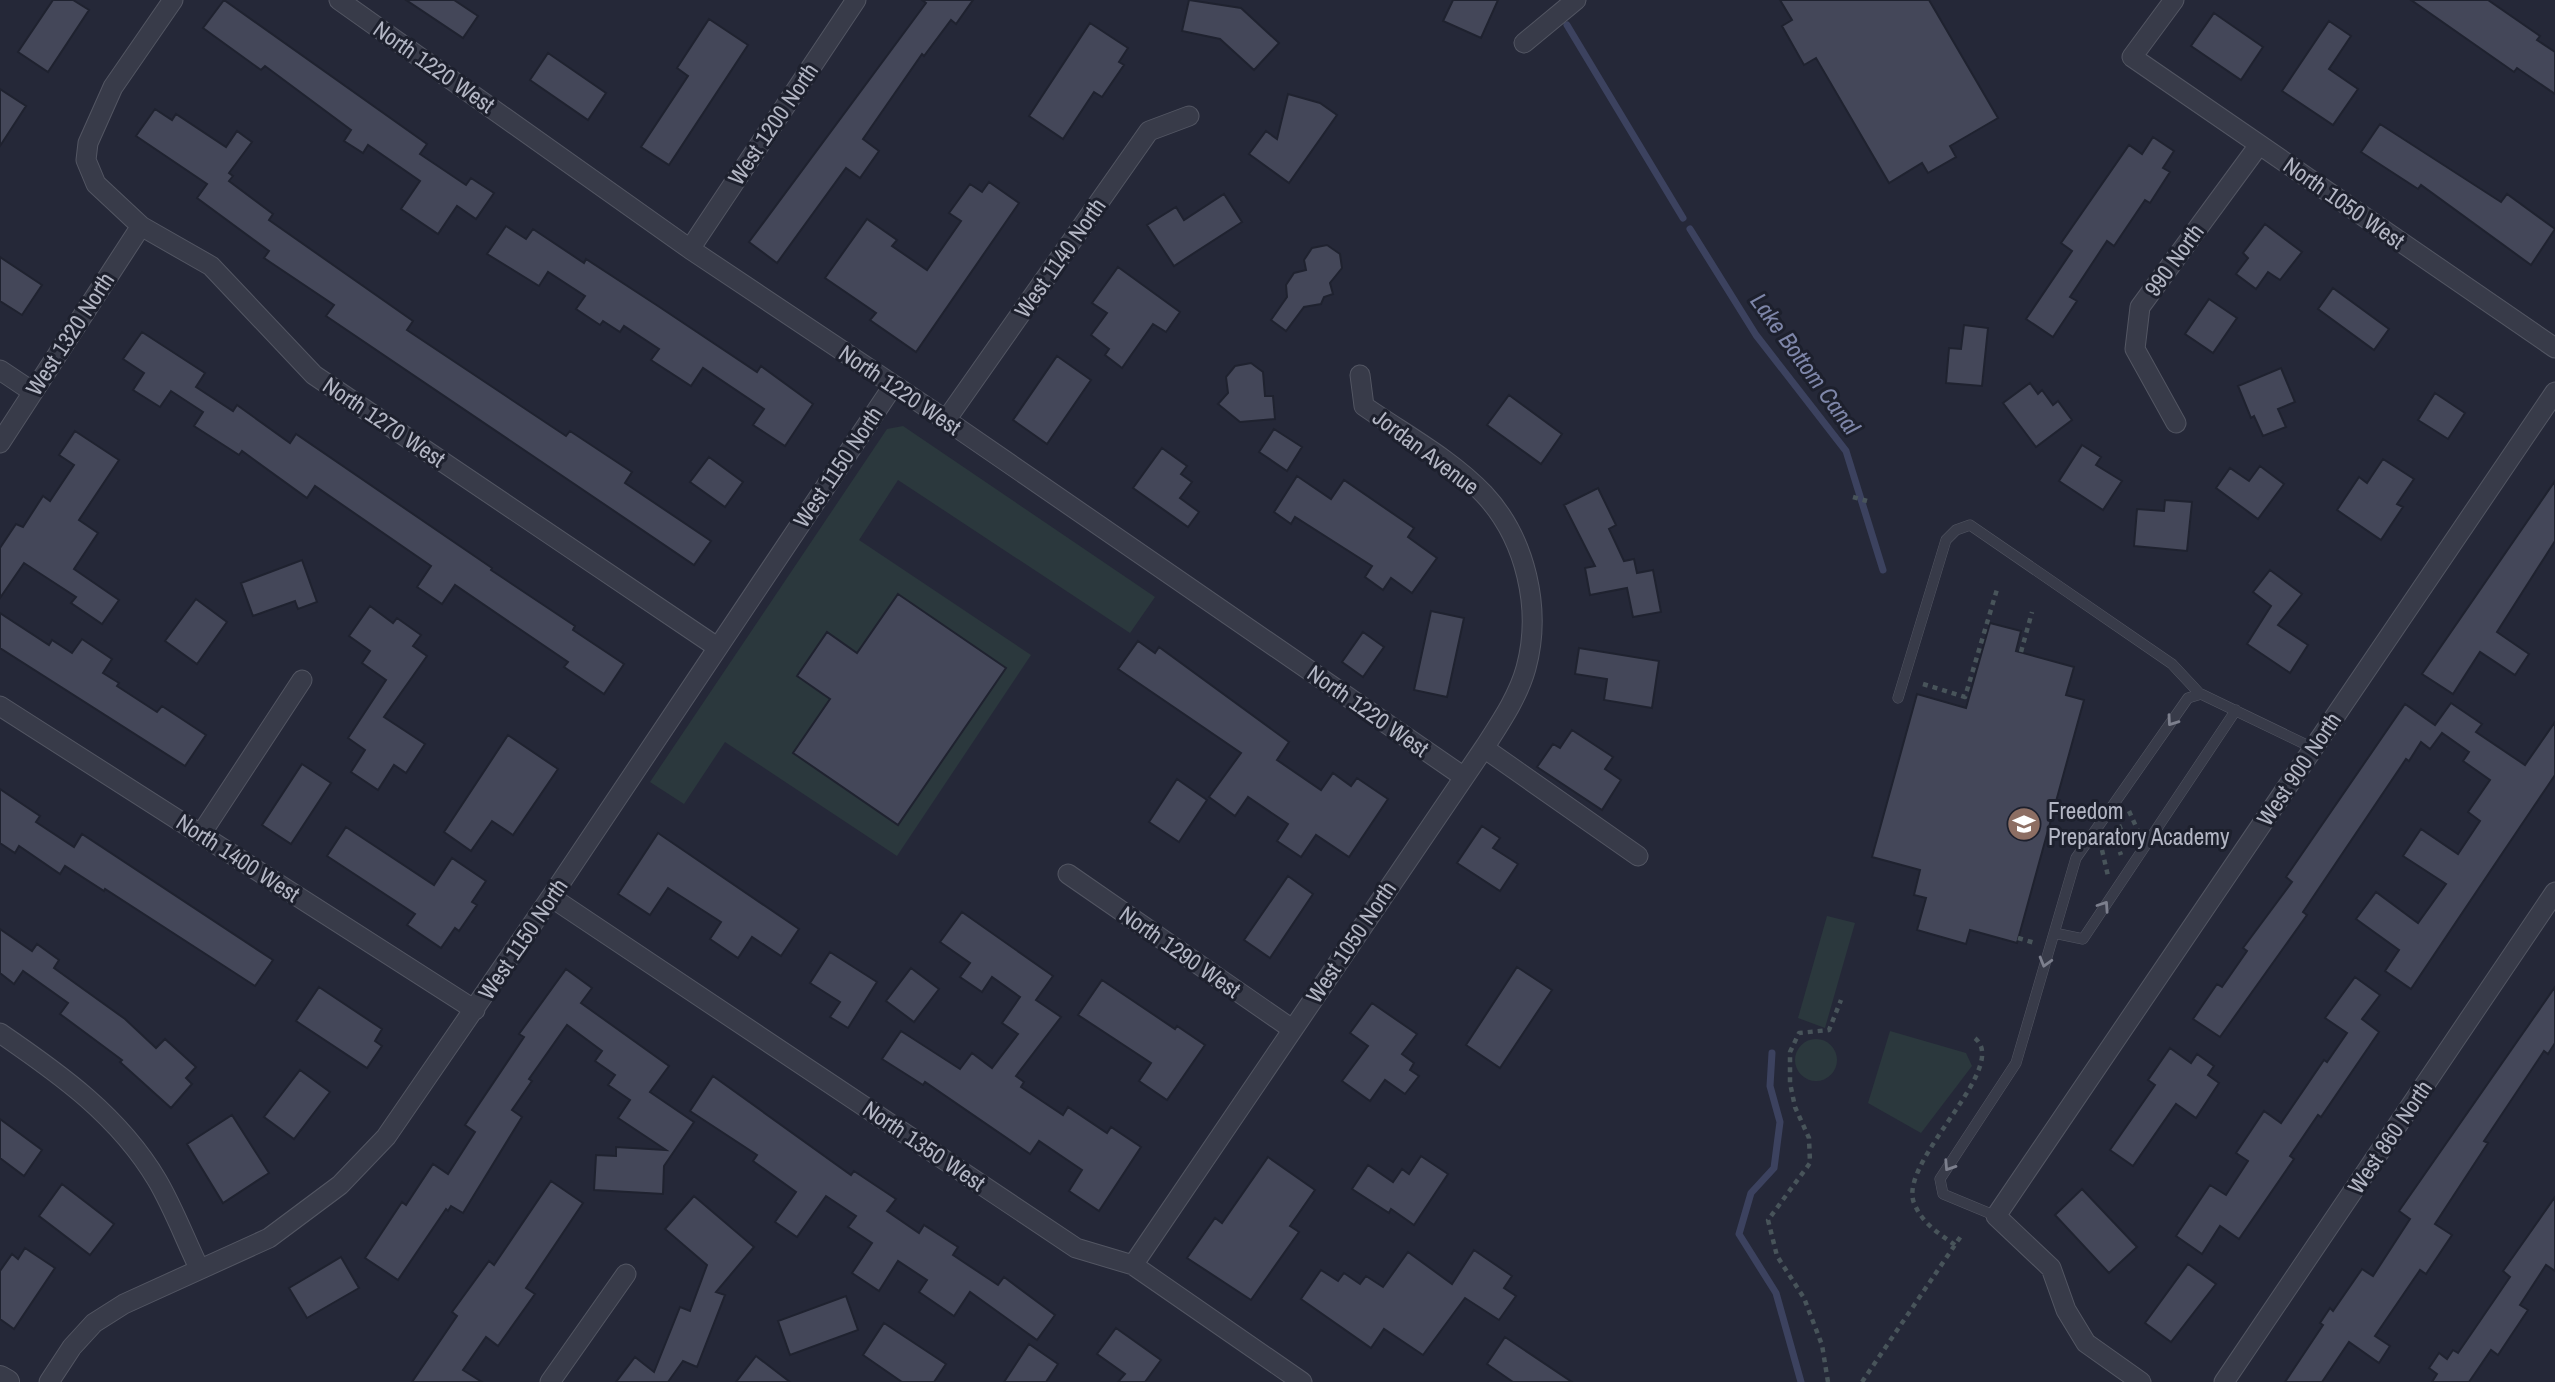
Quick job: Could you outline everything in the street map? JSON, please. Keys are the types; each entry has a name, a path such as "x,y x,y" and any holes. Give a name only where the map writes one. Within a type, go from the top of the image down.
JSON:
{"street":[{"name":"North 1270 West","path":"173,0 113,87 88,143 86,160 96,184 141,226 211,266 314,375 717,647"},
{"name":"West 1200 North","path":"690,249 856,0"},
{"path":"1524,43 1576,0"},
{"name":"North 1050 West","path":"2174,0 2132,57 2555,348"},
{"name":"North 1220 West","path":"351,3 690,249 946,420 1464,777"},
{"name":"West 1140 North","path":"946,420 1149,131 1189,116"},
{"name":"990 North","path":"2176,423 2135,349 2140,307 2259,145"},
{"name":"West 1320 North","path":"0,443 141,226"},
{"path":"0,370 33,391"},
{"name":"Jordan Avenue","path":"1360,375 1364,406 1462,474 1501,516 1523,562 1531,604"},
{"name":"West 1150 North","path":"49,1382 72,1347 94,1323 124,1304 269,1238 340,1185 386,1137 475,1010 893,386"},
{"name":"West 900 North","path":"1996,1216 2555,392"},
{"name":"West 1050 North","path":"1133,1265 1484,748 1511,704 1525,670 1532,624 1531,604"},
{"path":"201,834 302,680"},
{"name":"North 1400 West","path":"0,706 475,1010"},
{"path":"1484,748 1638,856"},
{"name":"North 1290 West","path":"1068,874 1292,1029"},
{"name":"West 860 North","path":"2224,1382 2555,892"},
{"name":"North 1350 West","path":"551,897 1076,1248 1133,1265 1303,1382"},
{"path":"0,1033 75,1087 119,1129 158,1181 199,1268"},
{"path":"1996,1216 2051,1268 2066,1310 2087,1343 2141,1382"},
{"path":"550,1382 626,1274"},
{"path":"0,1378 7,1382"}],"lane":[{"path":"1898,698 1946,540 1956,530 1970,525 2172,664 2200,694 2314,748"},
{"path":"1996,1216 1943,1194 1940,1179 2016,1063 2076,858 2188,698 2200,694"},
{"path":"2054,933 2083,939 2236,710"}],"path":[{"path":"1853,497 1867,501"},
{"path":"1923,684 1965,697 1998,586"},
{"path":"2021,652 2032,612"},
{"path":"2048,829 2072,835"},
{"path":"2018,938 2035,943"},
{"path":"1828,1382 1822,1345 1804,1298 1777,1256 1768,1220 1810,1163 1810,1139 1795,1107 1790,1083 1790,1052 1799,1033 1829,1030 1841,1000"},
{"path":"1861,1382 1963,1233"}],"shaded area":[{"path":"903,426 1155,597 1130,633 898,480 859,540 1031,655 897,856 725,742 684,804 650,782 887,429"},
{"path":"1827,916 1855,923 1825,1028 1798,1018"},
{"path":"1890,1031 1966,1053 1972,1066 1921,1133 1868,1103"},
{"path":"1816,1039 1831,1045 1837,1060 1831,1075 1816,1081 1801,1075 1795,1060 1801,1045"}],"building":[{"path":"53,0 73,0 89,10 48,72 18,52"},
{"path":"224,0 427,144 420,154 466,185 471,178 494,193 476,219 457,206 438,234 401,209 420,181 368,145 363,153 344,141 351,130 265,66 261,70 203,28"},
{"path":"406,0 454,0 478,16 463,38"},
{"path":"922,0 973,0 956,24 951,20 924,56 922,54 863,139 879,151 860,178 846,168 777,263 749,242 926,3"},
{"path":"1189,0 1241,8 1279,43 1254,70 1220,39 1182,31"},
{"path":"1453,0 1498,0 1481,38 1443,21"},
{"path":"1780,0 1929,0 1998,118 1950,146 1956,157 1928,173 1922,163 1889,183 1816,58 1804,65 1782,26 1792,20"},
{"path":"2411,0 2488,0 2540,36 2537,40 2555,52 2555,94 2517,68 2514,72"},
{"path":"2214,13 2263,47 2241,80 2191,46"},
{"path":"709,19 748,45 669,165 641,147 688,76 677,68"},
{"path":"2329,21 2351,36 2329,69 2358,89 2333,125 2282,91"},
{"path":"1090,23 1128,48 1119,62 1124,65 1102,97 1094,92 1063,139 1029,116"},
{"path":"548,53 606,93 588,120 530,80"},
{"path":"0,89 26,106 0,146"},
{"path":"1288,94 1320,103 1337,115 1289,183 1249,154 1266,131 1277,139"},
{"path":"155,109 172,120 176,114 226,147 237,131 252,142 229,173 233,176 229,181 273,214 269,220 413,321 407,330 566,436 570,431 632,472 625,483 711,541 694,565 326,316 334,305 264,258 269,251 197,198 207,184 136,136"},
{"path":"2380,124 2501,202 2507,194 2555,229 2531,265 2421,185 2418,189 2361,152"},
{"path":"2153,137 2174,151 2163,168 2170,172 2150,203 2145,200 2114,246 2107,241 2070,297 2077,301 2053,337 2026,319 2072,251 2061,243 2129,145 2142,154"},
{"path":"989,182 1019,203 916,352 870,320 876,313 825,278 867,219 897,240 892,246 927,270 961,221 949,213 970,184 982,192"},
{"path":"1224,194 1242,222 1174,266 1147,225 1176,207 1184,220"},
{"path":"2265,224 2302,252 2280,280 2268,272 2256,289 2236,274 2248,258 2243,253"},
{"path":"506,226 526,239 533,229 584,263 586,259 757,372 761,366 813,404 785,446 753,425 764,409 703,368 691,386 651,360 659,349 624,326 620,332 603,321 600,325 576,309 585,296 548,272 539,286 487,254"},
{"path":"1327,245 1340,254 1342,268 1330,283 1333,294 1324,297 1321,304 1304,307 1286,331 1271,320 1287,297 1286,285 1294,273 1306,270 1304,260 1312,248"},
{"path":"0,257 42,285 22,315 0,301"},
{"path":"1118,267 1180,312 1166,332 1153,324 1122,368 1105,355 1109,349 1091,335 1107,313 1092,303"},
{"path":"2333,288 2389,329 2374,350 2318,309"},
{"path":"2209,299 2237,318 2213,353 2185,334"},
{"path":"1964,325 1988,328 1982,386 1946,383 1949,348 1961,349"},
{"path":"142,332 205,373 196,387 233,411 237,405 290,443 296,434 575,626 573,630 624,664 604,694 564,667 568,662 455,585 442,604 417,587 431,566 315,486 307,498 242,451 239,455 194,426 203,412 171,391 160,407 133,390 144,373 123,359"},
{"path":"1057,356 1091,380 1047,444 1013,420"},
{"path":"1251,363 1263,372 1265,396 1273,396 1275,419 1240,422 1218,404 1228,393 1226,377 1235,366"},
{"path":"2281,368 2295,402 2278,409 2286,427 2263,436 2254,416 2251,418 2238,386"},
{"path":"2030,383 2038,394 2042,390 2053,405 2058,401 2072,420 2036,447 2003,403"},
{"path":"2435,393 2465,413 2448,439 2418,420"},
{"path":"1509,395 1562,434 1541,464 1487,425"},
{"path":"1274,429 1302,447 1287,471 1259,452"},
{"path":"75,431 119,460 79,520 98,533 74,569 119,600 102,624 71,603 76,597 24,563 0,598 0,548 16,524 23,527 43,496 50,501 74,465 59,455"},
{"path":"2082,445 2101,457 2096,465 2122,481 2103,510 2059,481"},
{"path":"1162,448 1187,466 1181,474 1192,482 1180,498 1199,512 1188,527 1133,488"},
{"path":"709,457 743,482 725,507 690,482"},
{"path":"2383,459 2414,479 2397,504 2403,507 2381,540 2337,510 2359,477 2367,483"},
{"path":"2260,466 2284,484 2258,519 2216,488 2230,468 2249,481"},
{"path":"1297,476 1331,499 1344,480 1414,528 1408,537 1437,558 1412,593 1391,578 1383,590 1365,577 1372,566 1295,517 1291,524 1274,512"},
{"path":"2555,481 2555,541 2497,632 2529,654 2515,675 2480,652 2453,694 2422,674"},
{"path":"1598,488 1616,525 1609,529 1624,561 1634,559 1637,573 1653,570 1661,612 1633,617 1627,588 1590,595 1585,568 1595,566 1564,505"},
{"path":"2165,500 2192,502 2187,551 2134,546 2137,509 2164,511"},
{"path":"302,560 317,602 298,609 295,601 253,616 241,583"},
{"path":"2270,570 2302,594 2278,625 2308,645 2290,673 2247,644 2271,606 2253,592"},
{"path":"898,594 1006,668 898,825 793,753 830,699 797,676 827,632 857,653"},
{"path":"196,599 227,622 197,664 165,641"},
{"path":"370,606 393,623 397,618 421,635 413,646 427,656 384,717 425,744 406,773 394,765 378,790 351,772 365,750 348,738 386,680 362,663 370,651 349,636"},
{"path":"1431,611 1464,618 1447,697 1414,690"},
{"path":"0,613 49,645 52,640 72,653 82,639 112,659 103,673 119,683 117,686 157,712 162,706 206,735 185,766 0,648"},
{"path":"1990,623 2021,631 2016,651 2074,667 2066,695 2084,700 2017,943 1970,930 1966,944 1917,930 1926,898 1914,895 1920,870 1872,857 1917,694 1966,708"},
{"path":"1363,632 1384,647 1363,677 1342,662"},
{"path":"1138,641 1155,653 1159,647 1289,742 1277,760 1321,790 1333,773 1351,786 1357,778 1388,799 1349,857 1316,835 1301,857 1277,841 1288,824 1248,797 1235,816 1209,797 1241,753 1118,669"},
{"path":"1579,648 1659,661 1652,708 1604,700 1607,679 1575,674"},
{"path":"2451,703 2482,724 2476,732 2525,765 2555,722 2555,775 2411,989 2385,971 2399,950 2356,919 2376,892 2418,923 2446,884 2403,856 2421,829 2458,854 2480,821 2468,812 2490,780 2463,761 2469,752 2442,733 2430,749 2421,742 2409,761 2406,759 2303,912 2307,915 2220,1037 2193,1019 2217,984 2222,987 2247,951 2243,948 2292,882 2286,877 2405,704 2435,725"},
{"path":"1572,730 1613,757 1605,769 1621,780 1602,810 1537,767 1553,744 1560,748"},
{"path":"508,735 558,769 513,835 492,821 471,851 444,832"},
{"path":"302,764 331,783 291,844 262,825"},
{"path":"1177,779 1207,800 1179,842 1149,822"},
{"path":"0,789 40,816 36,822 74,847 82,834 273,960 255,986 65,866 60,874 19,846 15,853 0,843"},
{"path":"1482,826 1500,838 1493,848 1518,864 1500,891 1457,863"},
{"path":"346,827 434,885 452,858 486,881 472,902 477,905 459,931 455,928 441,948 407,925 415,914 327,856"},
{"path":"658,833 799,929 781,956 752,937 738,958 710,939 721,922 668,888 650,915 618,894"},
{"path":"1288,876 1313,894 1270,958 1244,940"},
{"path":"962,912 1053,976 1036,1000 1061,1017 1016,1076 1024,1082 1021,1087 1063,1115 1068,1107 1107,1133 1111,1127 1141,1147 1099,1211 1069,1191 1082,1170 1039,1141 1030,1154 925,1082 923,1085 882,1059 901,1031 960,1069 972,1053 992,1068 1018,1034 1002,1023 1020,997 992,977 982,992 960,977 970,963 940,942"},
{"path":"0,929 32,951 37,944 59,960 54,968 125,1019 156,1048 165,1039 196,1067 186,1078 192,1084 171,1108 120,1062 122,1060 60,1014 68,1003 23,971 14,984 0,973"},
{"path":"830,952 877,982 848,1028 830,1017 840,1002 810,983"},
{"path":"1517,967 1552,990 1500,1068 1466,1045"},
{"path":"911,968 939,989 914,1022 886,1001"},
{"path":"566,969 592,988 581,1003 669,1066 650,1092 694,1122 664,1166 663,1194 594,1190 596,1155 616,1156 616,1147 666,1150 618,1118 630,1100 608,1085 615,1075 595,1061 602,1051 567,1025 529,1079 532,1081 512,1110 522,1117 463,1213 451,1206 448,1211 446,1209 398,1280 365,1258 402,1202 406,1205 433,1164 448,1174 475,1132 465,1125 524,1037 519,1034"},
{"path":"2355,977 2380,995 2362,1019 2379,1032 2321,1117 2318,1115 2290,1156 2294,1159 2239,1239 2220,1226 2202,1254 2176,1236 2210,1185 2226,1195 2248,1161 2236,1153 2264,1111 2281,1123 2324,1060 2327,1062 2347,1033 2325,1018"},
{"path":"1102,980 1175,1029 1177,1026 1205,1045 1167,1100 1139,1081 1151,1063 1078,1015"},
{"path":"319,987 382,1029 375,1041 382,1046 367,1068 296,1021"},
{"path":"2555,987 2555,1043 2548,1054 2544,1051 2484,1141 2488,1143 2435,1224 2452,1235 2426,1274 2420,1270 2375,1336 2390,1346 2379,1363 2349,1342 2322,1382 2285,1382 2323,1325 2320,1323 2330,1308 2333,1311 2362,1269 2373,1276 2410,1219 2399,1211"},
{"path":"1372,1003 1417,1034 1402,1054 1414,1063 1410,1070 1419,1076 1405,1094 1385,1080 1370,1101 1342,1081 1368,1046 1350,1033"},
{"path":"2170,1048 2191,1063 2197,1054 2214,1066 2208,1075 2219,1083 2196,1118 2176,1104 2133,1166 2110,1150 2155,1085 2148,1080"},
{"path":"300,1070 330,1092 294,1139 264,1117"},
{"path":"713,1076 851,1175 854,1171 896,1199 887,1211 919,1233 924,1225 958,1247 953,1255 998,1285 1004,1277 1055,1315 1037,1340 970,1292 954,1316 919,1292 927,1280 898,1261 879,1291 852,1273 872,1243 848,1227 856,1216 826,1196 797,1237 775,1222 796,1192 753,1161 757,1155 690,1111"},
{"path":"232,1115 269,1173 223,1203 187,1144"},
{"path":"0,1119 42,1150 24,1176 0,1158"},
{"path":"1421,1156 1448,1174 1414,1225 1391,1209 1389,1213 1352,1189 1368,1165 1393,1182 1402,1169 1409,1174"},
{"path":"1268,1157 1315,1190 1290,1226 1299,1232 1251,1300 1187,1258 1215,1218 1222,1223"},
{"path":"551,1181 583,1203 526,1288 535,1294 498,1346 486,1337 463,1370 482,1382 412,1382 457,1316 452,1312 489,1261 494,1265"},
{"path":"62,1184 114,1224 90,1255 39,1216"},
{"path":"2082,1189 2137,1247 2109,1273 2055,1215"},
{"path":"694,1196 754,1247 716,1292 725,1295 697,1367 683,1361 668,1382 616,1382 635,1357 654,1372 680,1307 690,1311 707,1265 665,1229"},
{"path":"2555,1197 2555,1271 2546,1265 2520,1305 2528,1310 2498,1355 2491,1350 2469,1382 2432,1382 2437,1374 2429,1368 2439,1353 2447,1359 2453,1350 2458,1353 2510,1277 2503,1271"},
{"path":"25,1248 55,1268 14,1329 0,1319 0,1271 12,1254 18,1259"},
{"path":"1474,1250 1512,1276 1504,1288 1516,1296 1499,1320 1465,1298 1423,1355 1384,1329 1371,1348 1301,1299 1321,1270 1338,1281 1344,1273 1360,1284 1366,1276 1383,1287 1408,1252 1452,1284"},
{"path":"341,1257 359,1288 307,1318 289,1288"},
{"path":"2188,1264 2216,1284 2171,1342 2145,1323"},
{"path":"846,1296 858,1330 790,1355 778,1321"},
{"path":"884,1323 946,1364 934,1382 902,1382 863,1355"},
{"path":"1116,1328 1161,1360 1145,1382 1118,1382 1125,1374 1097,1354"},
{"path":"1505,1337 1572,1382 1513,1382 1487,1364"},
{"path":"1029,1344 1058,1364 1046,1382 1004,1382"},
{"path":"756,1356 790,1382 736,1382"}],"waterway":[{"name":"Lake Bottom Canal","path":"1567,25 1683,218"},
{"name":"Lake Bottom Canal","path":"1690,229 1756,335 1846,451 1883,570"},
{"name":"Lake Bottom Canal","path":"1772,1053 1770,1086 1780,1122 1774,1168 1751,1193 1739,1234 1776,1293 1801,1382"}],"place":[{"name":"Freedom Preparatory Academy","path":"2024,824"}]}
